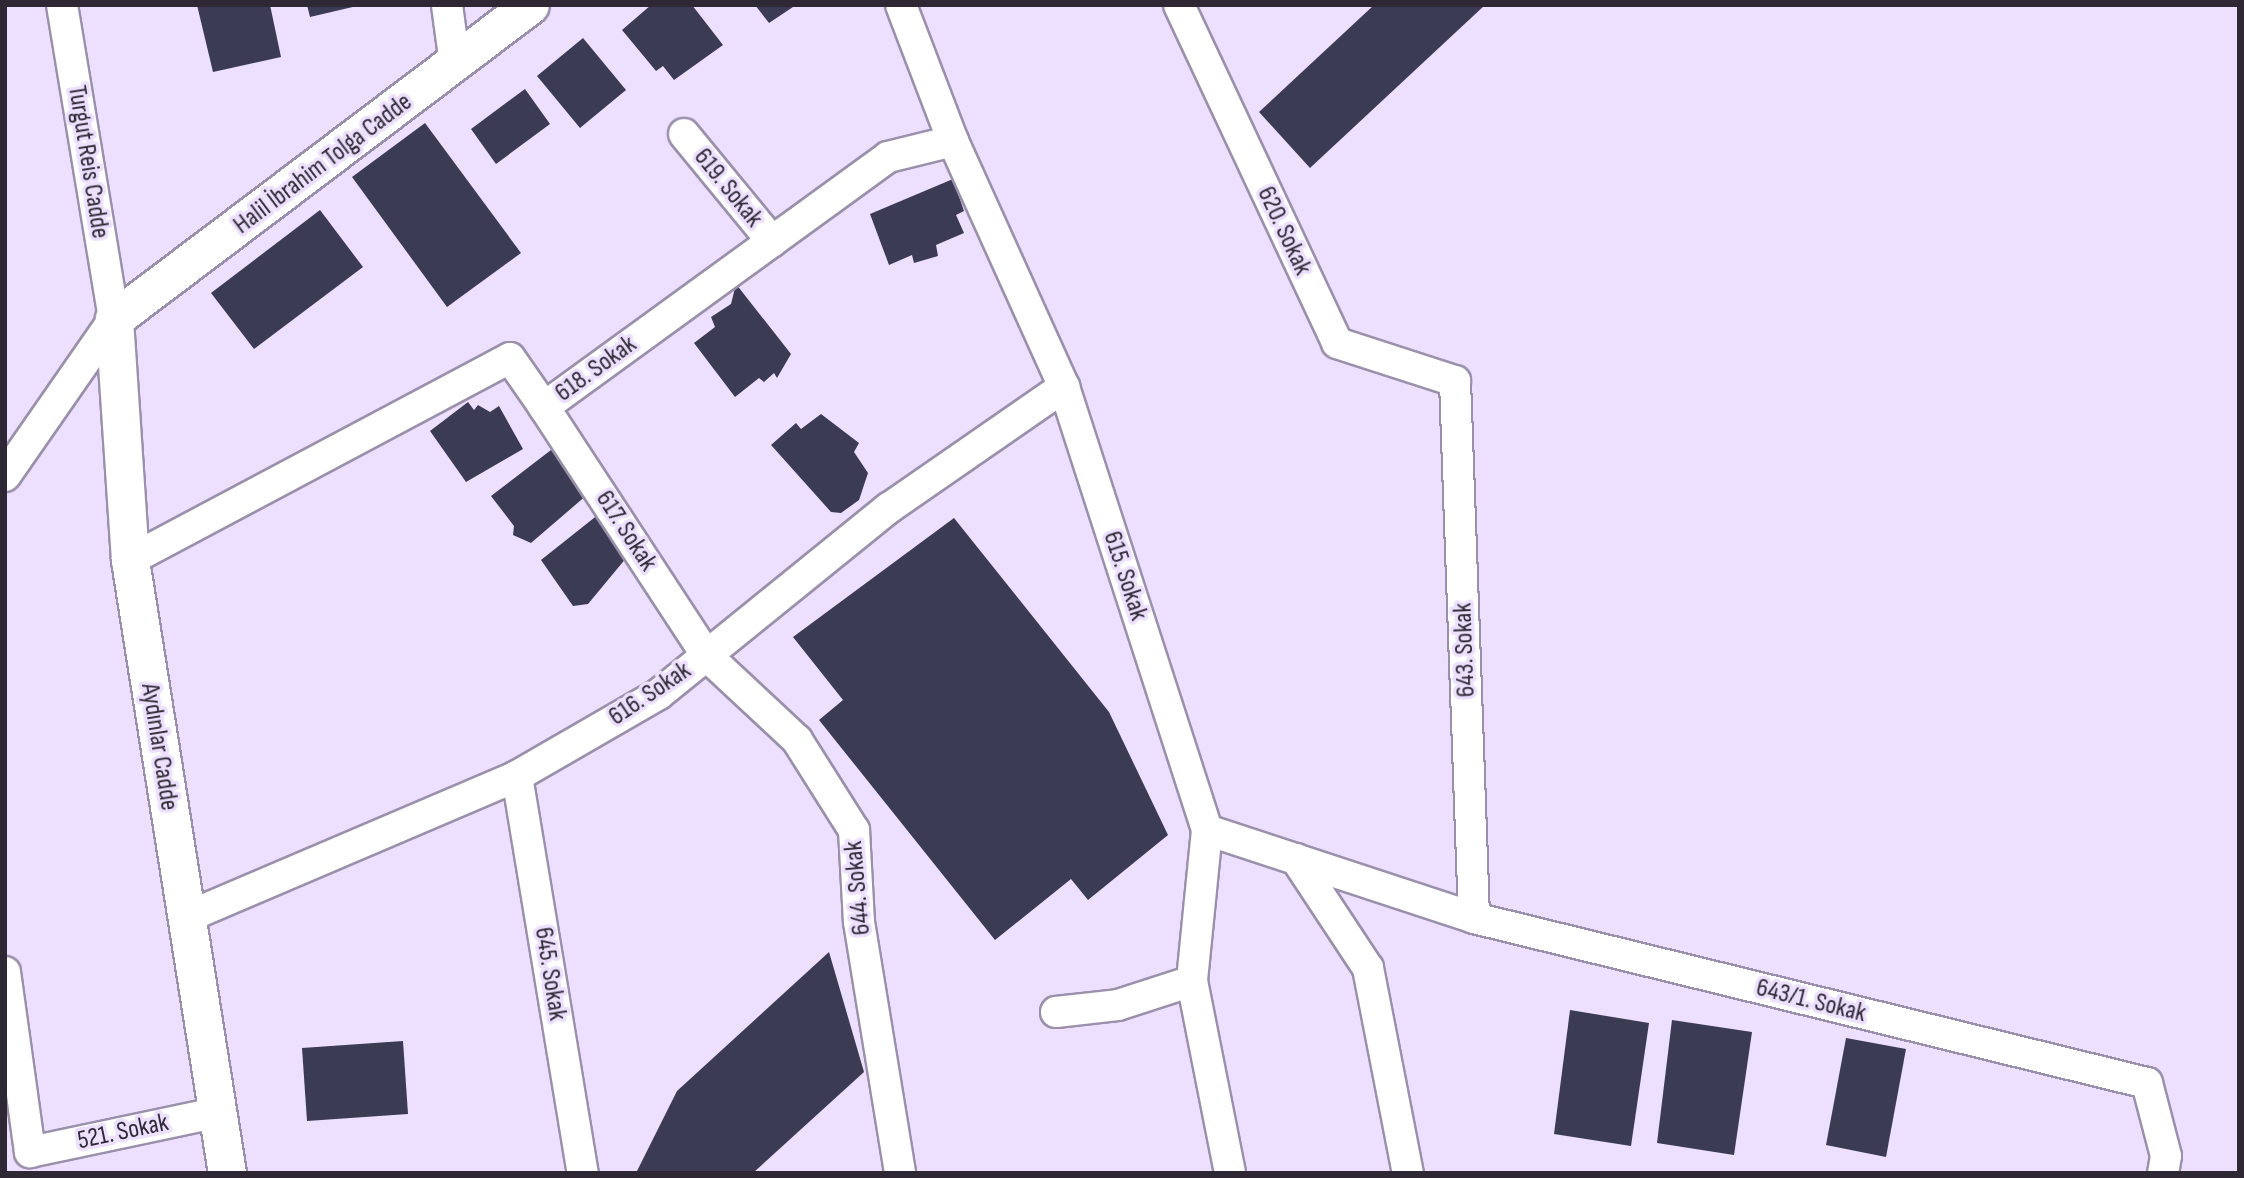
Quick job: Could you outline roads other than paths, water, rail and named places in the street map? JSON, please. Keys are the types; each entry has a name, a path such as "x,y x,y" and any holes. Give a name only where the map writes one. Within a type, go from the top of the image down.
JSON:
{"street":[{"name":"Turgut Reis Cadde","path":"62,5 114,320"},
{"path":"447,5 455,64"},
{"name":"Halil İbrahim Tolga Cadde","path":"114,320 530,5"},
{"name":"615. Sokak","path":"901,5 953,141 1064,387 1207,830 1192,981 1230,1173"},
{"name":"620. Sokak","path":"1179,5 1336,343 1455,381"},
{"name":"619. Sokak","path":"684,134 772,241"},
{"name":"618. Sokak","path":"130,560 510,358 544,407 888,157 953,141"},
{"path":"5,476 114,320"},
{"name":"Aydınlar Cadde","path":"114,320 130,560 187,917 215,1113 227,1173"},
{"name":"643. Sokak","path":"1455,381 1474,918"},
{"name":"616. Sokak","path":"187,917 517,776 659,694 889,508 1064,387"},
{"name":"617. Sokak","path":"544,407 707,656"},
{"name":"644. Sokak","path":"707,656 797,740 854,831 859,922 900,1173"},
{"name":"645. Sokak","path":"517,776 583,1173"},
{"name":"643/1. Sokak","path":"1207,830 1474,918 2147,1083 2166,1156 2163,1173"},
{"path":"1296,859 1368,968 1408,1173"},
{"name":"521. Sokak","path":"5,972 30,1152 215,1113"},
{"path":"1056,1012 1118,1005 1192,981"}]}
